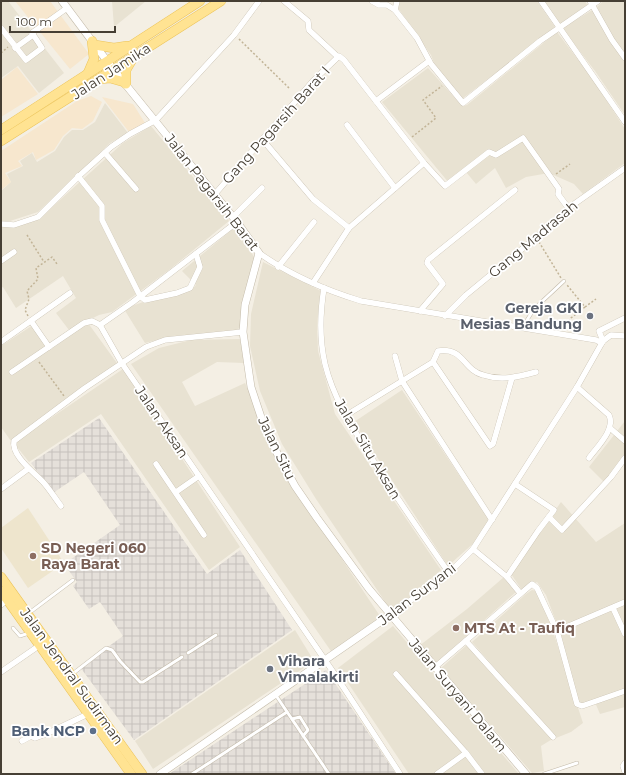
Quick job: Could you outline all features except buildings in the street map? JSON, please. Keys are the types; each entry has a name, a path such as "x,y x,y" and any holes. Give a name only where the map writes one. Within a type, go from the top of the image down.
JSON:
{"main road":[{"name":"Jalan Jamika","path":"1,129 200,1"},
{"name":"Jalan Jamika","path":"1,141 221,1"},
{"path":"88,74 94,59 94,43 114,48 132,44"},
{"path":"97,80 108,78 125,83 127,68 138,53"},
{"name":"Jalan Jendral Sudirman","path":"1,577 27,614 67,677 88,714 136,773"},
{"name":"Jalan Jendral Sudirman","path":"1,591 4,602 67,677 136,773"}],"street":[{"name":"Jalan Pagarsih Barat","path":"62,1 113,69 235,219 259,253 278,267 324,288 361,301 603,342"},
{"path":"1,224 14,225 38,217 78,176 105,153 130,134 156,120 234,35 259,1"},
{"path":"284,1 308,21 309,30 338,57"},
{"path":"372,1 379,5 387,5 395,10 417,38 429,61 461,102 464,103 540,41 560,28 592,3 598,1"},
{"path":"395,10 397,1"},
{"path":"541,1 625,122"},
{"path":"592,3 612,40 625,58"},
{"path":"14,46 33,35 32,33 67,8"},
{"path":"1,28 25,61 42,48 33,35"},
{"name":"Gang Pagarsih Barat I","path":"214,194 294,105 313,81 338,57 344,60 424,163 445,186 489,152 496,155 523,138 551,178"},
{"path":"376,101 429,61"},
{"path":"347,125 396,188"},
{"path":"262,139 313,199 349,228"},
{"path":"105,153 136,189"},
{"path":"313,283 349,228 424,163"},
{"name":"Gang Madrasah","path":"444,316 466,295 568,212 569,209 625,168"},
{"path":"78,176 102,206 102,220 140,296 145,300 152,300 190,288 200,267 196,254"},
{"path":"551,178 559,189 559,197 569,209"},
{"path":"12,372 84,323 92,321 100,325 140,296 196,254 235,219 262,188"},
{"path":"420,311 443,284 427,263 428,260 515,190"},
{"path":"278,267 314,222"},
{"path":"1,261 14,252"},
{"name":"Jalan Situ","path":"259,253 245,305 243,332 252,387 262,420 277,453 295,486 317,518 390,615"},
{"name":"Jalan Situ Aksan","path":"324,288 321,307 322,344 330,382 346,416 381,474 448,573"},
{"path":"1,342 31,321 45,309 70,293"},
{"name":"Jalan Suryani","path":"160,774 390,615 448,573 473,549 599,352 603,342 599,331 625,318"},
{"path":"31,321 49,347"},
{"name":"Jalan Aksan","path":"100,325 121,362 400,774"},
{"path":"61,506 43,481 28,469 14,449 14,441 121,362 146,347 165,340 243,332"},
{"path":"603,342 611,335 625,336"},
{"path":"346,416 432,362 438,351 454,352 482,375 512,378 536,372"},
{"path":"395,356 402,381 492,520"},
{"path":"432,362 490,446 493,444 512,378"},
{"path":"577,387 609,415 612,421 610,428 589,458"},
{"path":"610,428 625,441"},
{"path":"549,517 562,530 611,477 625,458"},
{"path":"156,464 204,535"},
{"path":"1,489 28,469"},
{"path":"176,492 199,476"},
{"path":"507,577 554,510 515,484"},
{"path":"473,549 507,577 520,593"},
{"path":"434,668 528,586 534,585 557,631 578,706 582,706 625,691"},
{"path":"557,631 625,602"},
{"path":"613,608 625,634"},
{"name":"Jalan Suryani Dalam","path":"390,615 526,774"},
{"path":"466,641 553,737"},
{"path":"1,672 40,645"},
{"path":"396,674 466,753 482,774"},
{"path":"22,741 31,736 35,738 46,734 88,714"},
{"path":"437,774 466,753"},
{"path":"625,763 623,766 625,772"}],"lane":[{"path":"522,328 537,306 564,281"},
{"path":"27,614 73,580"},
{"path":"13,628 20,636 30,632"},
{"path":"188,653 216,635"},
{"path":"67,677 106,648 112,650 125,667 140,682 143,682 182,657"},
{"path":"275,694 328,772 322,774"},
{"path":"192,774 287,712"},
{"path":"292,719 300,717 307,727 308,730 303,736"},
{"path":"544,774 577,763"}],"path":[{"path":"234,35 289,88"},
{"path":"1,53 14,46"},
{"path":"407,141 436,118 423,100 446,83"},
{"path":"551,178 570,164"},
{"path":"27,235 44,262"},
{"path":"31,321 25,310 29,299 27,291 38,279 36,268 52,257 57,264"},
{"path":"585,307 596,298"},
{"path":"35,357 67,401"}],"shaded area":[{"path":"1,1 8,1 64,73 39,93 18,66 1,78"},
{"path":"15,1 50,1 89,54 70,69"},
{"path":"112,1 146,1 114,27"},
{"path":"400,1 537,1 555,27 462,99 434,63 431,55 398,8"},
{"path":"543,1 585,1 589,8 559,25"},
{"path":"603,1 625,1 625,115 595,71 562,28 596,8"},
{"path":"557,32 591,77 625,129 625,163 583,194 574,184 549,173 526,177 506,188 495,168 476,184 466,172 449,183 382,102 428,68 462,106 467,105"},
{"path":"17,67 38,94 1,117 1,80"},
{"path":"91,96 102,102 93,121 82,129 72,128 63,136 54,150 36,160 33,152 18,161 22,166 5,173 11,182 1,190 1,151 77,101"},
{"path":"102,97 133,104 145,123 129,132"},
{"path":"105,103 128,133 110,143 38,212 10,221 1,221 1,191 11,182 7,174 23,166 20,161 32,153 37,162 55,151 64,137 72,130 83,130 95,122"},
{"path":"151,126 229,221 169,270 112,312 99,315 69,330 56,313 76,298 63,276 16,308 3,287 1,288 1,226 16,227 40,218 123,143"},
{"path":"234,228 255,258 246,288 240,328 231,332 173,336 145,343 124,309 143,302 190,291 196,285 182,271"},
{"path":"263,262 321,291 317,325 318,351 335,414 441,570 392,612 316,499 282,444 260,391 250,346 251,314"},
{"path":"88,323 119,366 11,441 1,427 1,346 33,325 50,350"},
{"path":"240,339 244,363 217,362 182,382 195,406 245,383 297,492 382,619 333,654 131,364 159,348 191,340"},
{"path":"123,369 240,547 209,570 101,414 29,462 14,443"},
{"path":"402,390 489,520 476,541 448,566 354,422"},
{"path":"99,418 207,574 240,550 292,630 134,740 80,667 123,636 100,602 89,609 73,586 77,582 64,564 120,525 84,472 53,493 31,463"},
{"path":"625,421 625,457 604,482 589,467"},
{"path":"561,502 596,542 625,523 625,707 600,714 594,700 579,705 560,632 546,595 537,582 522,590 511,574"},
{"name":"SD Negeri 060 Raya Barat","path":"28,508 64,563 28,588 1,548 1,528"},
{"path":"504,577 516,592 435,664 419,646 467,609"},
{"path":"532,590 537,591 544,604 583,723 571,732 556,738 472,642"},
{"path":"393,626 519,774 409,774 338,668"},
{"path":"295,630 314,661 153,769 135,741"},
{"path":"469,643 554,738 541,746 544,771 532,773 441,668"},
{"path":"326,670 396,774 169,774"}],"place":[{"name":"Gereja GKI Mesias Bandung","path":"590,316"},
{"name":"SD Negeri 060 Raya Barat","path":"33,556"},
{"name":"MTS At - Taufiq","path":"456,628"},
{"name":"Vihara Vimalakirti","path":"270,669"},
{"name":"Bank NCP","path":"93,731"}]}
